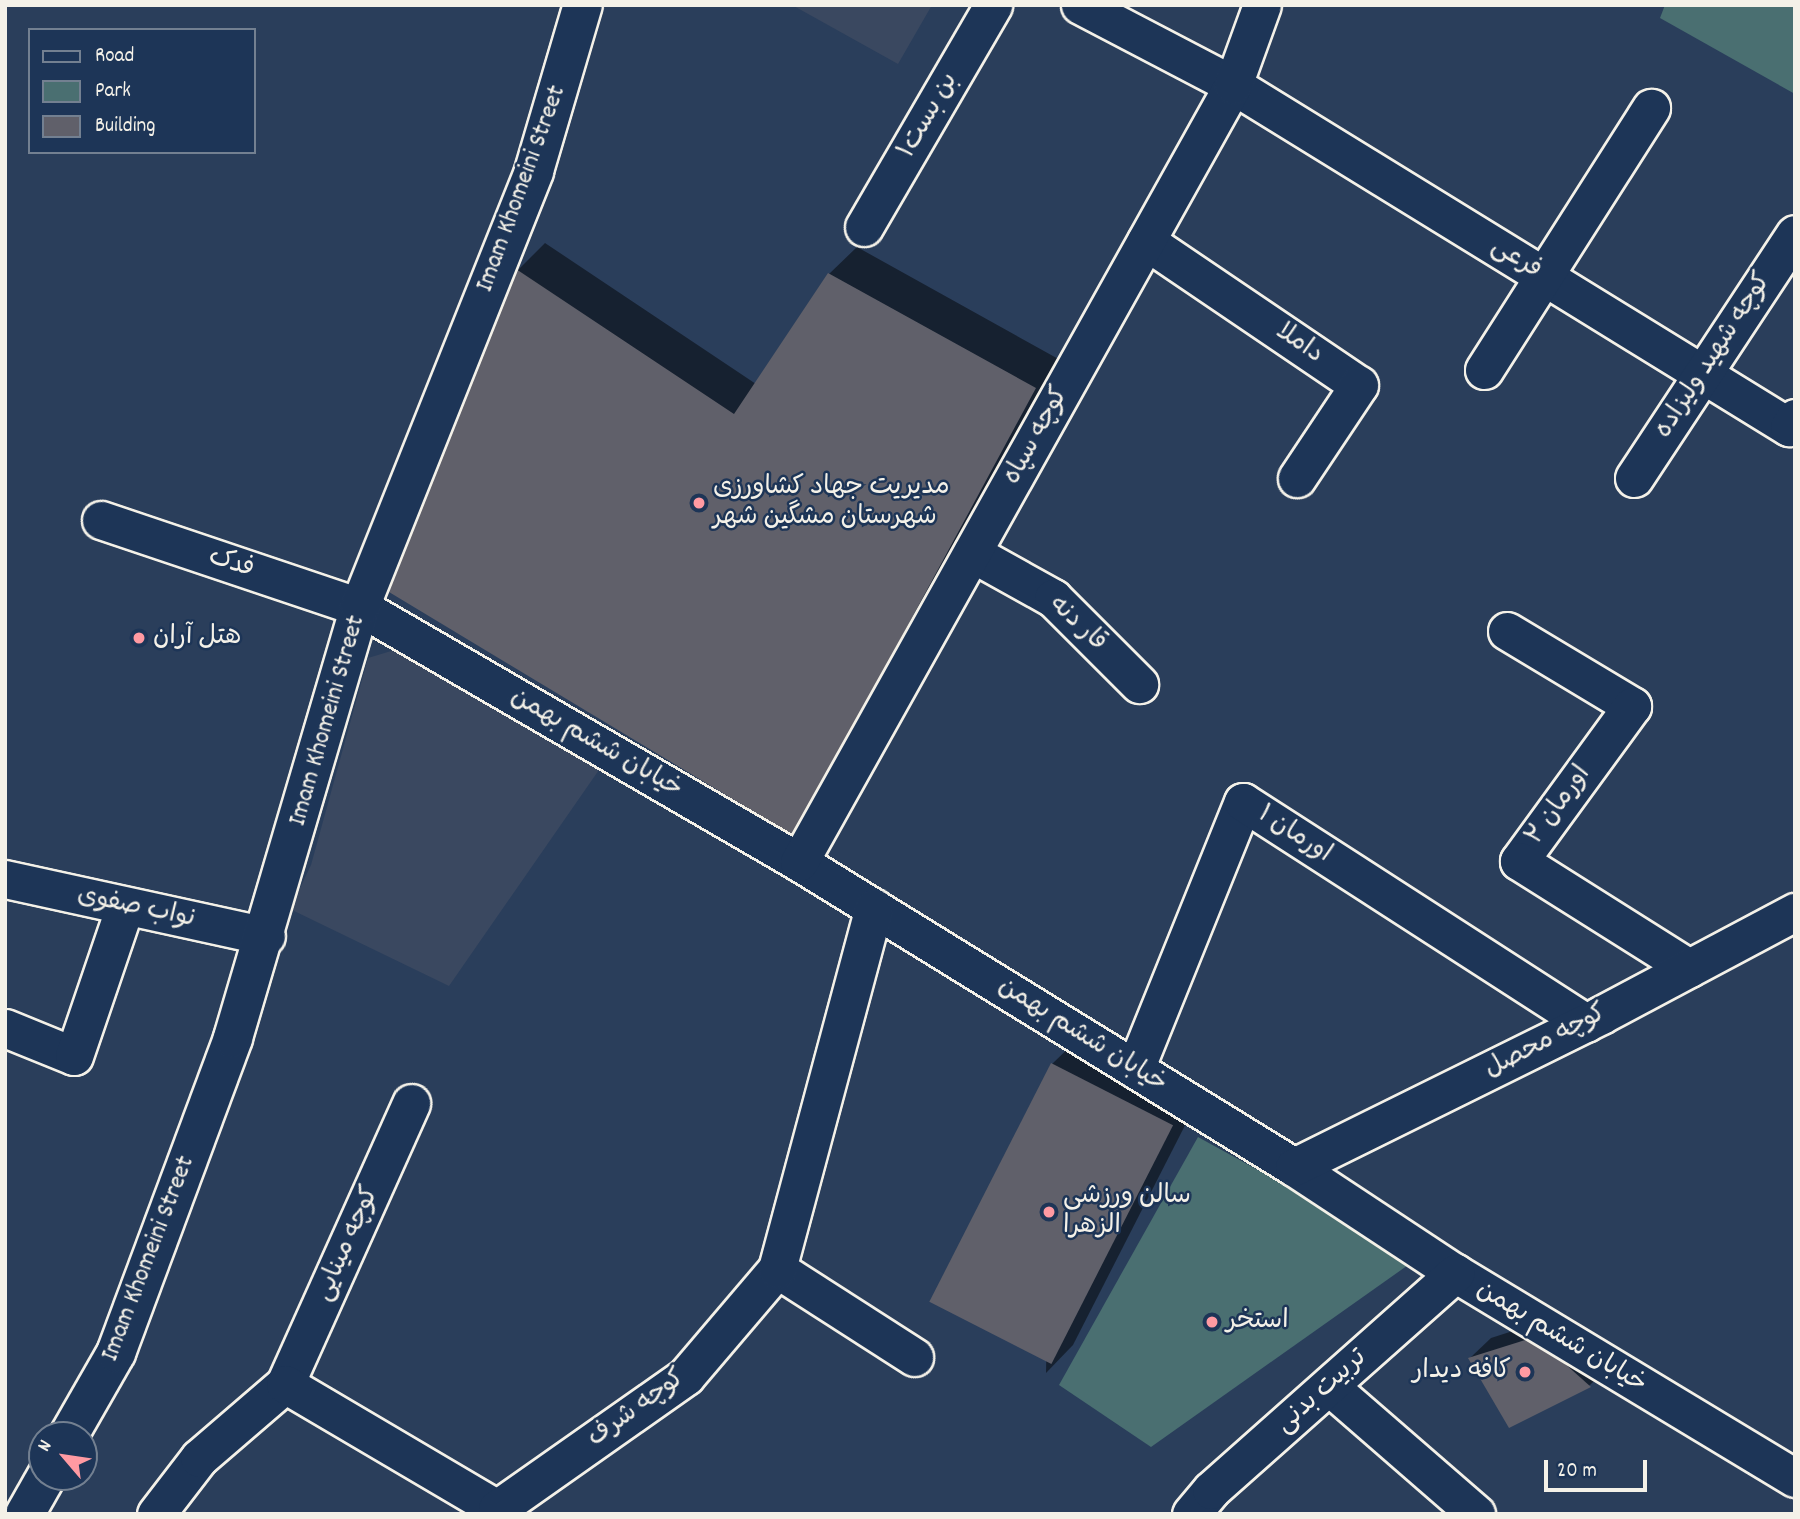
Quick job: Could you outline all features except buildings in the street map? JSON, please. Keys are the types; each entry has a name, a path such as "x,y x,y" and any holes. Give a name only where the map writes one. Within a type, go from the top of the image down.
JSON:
{"main road":[{"name":"Imam Khomeini Street","path":"77,1421 116,1353 266,936 360,607 534,171 577,7"},
{"path":"25,1514 38,1491"}],"street":[{"name":"بن بست۱","path":"864,227 993,5"},
{"name":"فرعی","path":"1080,5 1233,85 1788,427 1795,418"},
{"name":"کوچه سپاه","path":"799,862 1233,85 1262,5"},
{"path":"1483,370 1651,108"},
{"name":"کوچه شهید ولیزاده","path":"1634,478 1795,234"},
{"name":"داملا","path":"1146,241 1359,385 1297,478"},
{"name":"فدک","path":"101,520 360,607"},
{"name":"قار دنه","path":"972,553 1053,598 1139,684"},
{"name":"خیابان ششم بهمن","path":"360,607 799,862 1294,1167 1455,1273 1795,1478"},
{"name":"اورمان ۲","path":"1507,631 1632,706 1518,862 1689,968"},
{"name":"اورمان ۱","path":"1135,1069 1243,802 1586,1023"},
{"name":"نواب صفوی","path":"5,879 266,936"},
{"path":"5,1028 74,1056 125,905"},
{"name":"کوچه شرف","path":"285,1384 500,1511 686,1376 777,1269 874,908"},
{"name":"کوچه محصل","path":"1294,1167 1586,1023 1795,912"},
{"name":"کوچه مینایی","path":"285,1384 411,1103"},
{"path":"777,1269 914,1357"},
{"name":"تربیت بدنی","path":"1191,1514 1211,1490 1455,1273"},
{"path":"156,1514 198,1458 285,1384"},
{"path":"1329,1386 1476,1514"}],"shaded area":[{"path":"792,5 932,5 898,64"},
{"path":"401,648 601,767 449,986 290,909 311,865 368,658"}],"green space":[{"path":"1665,5 1795,5 1795,94 1660,18"},
{"name":"استخر","path":"1198,1137 1418,1258 1151,1447 1059,1385"}],"place":[{"name":"مدیریت جهاد کشاورزی شهرستان مشگین شهر","path":"699,503"},
{"name":"هتل آران","path":"139,638"},
{"name":"سالن ورزشی الزهرا","path":"1049,1212"},
{"name":"استخر","path":"1212,1322"},
{"name":"کافه دیدار","path":"1525,1372"}]}
